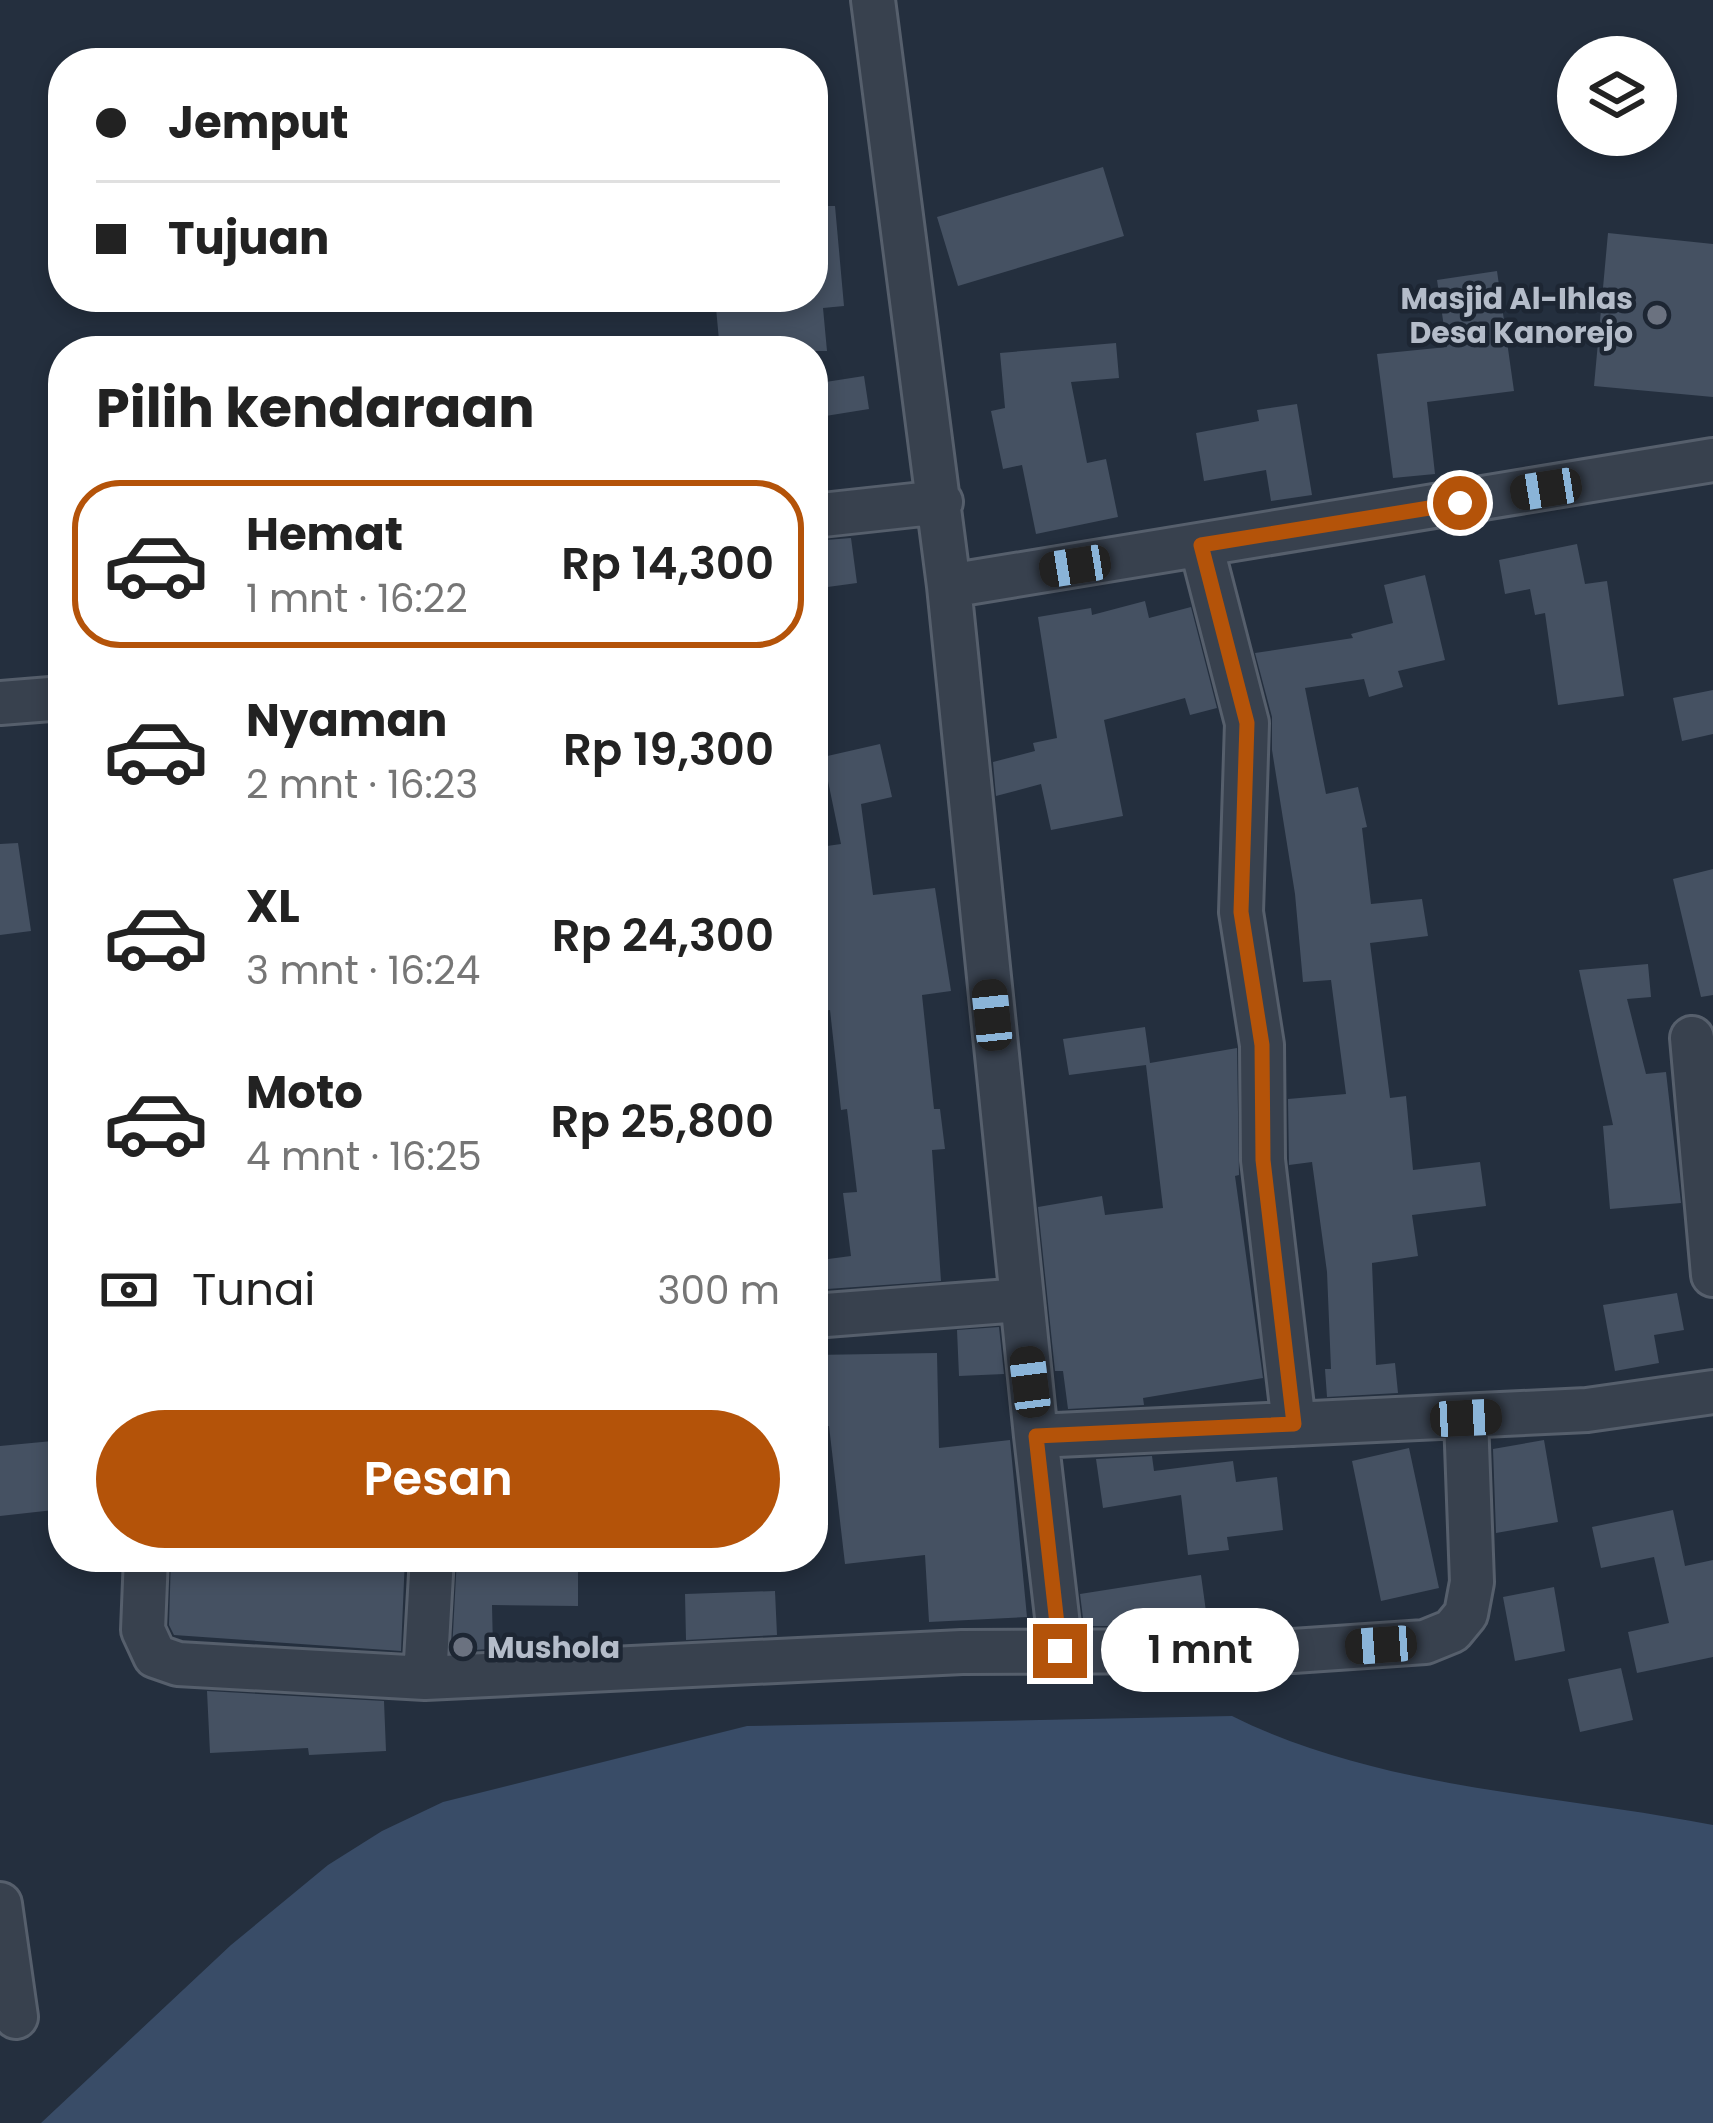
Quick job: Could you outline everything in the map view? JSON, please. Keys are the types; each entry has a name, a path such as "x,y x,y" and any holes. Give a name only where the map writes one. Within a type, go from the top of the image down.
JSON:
{"street":[{"path":"873,0 941,502 1060,1651"},
{"path":"950,586 1713,460"},
{"path":"828,514 941,502"},
{"path":"1201,545 1247,723 1241,912 1262,1045 1263,1160 1294,1424"},
{"path":"0,703 48,699"},
{"path":"1692,1038 1713,1275"},
{"path":"828,1315 1021,1300"},
{"path":"1036,1436 1466,1418 1587,1410 1713,1392"},
{"path":"145,1572 143,1630 155,1656 163,1661 425,1678 1060,1651 1293,1651 1425,1642 1452,1631 1466,1614 1472,1582 1466,1418"},
{"path":"425,1678 431,1572"},
{"path":"0,1904 16,2017"}],"water":[{"path":"1232,1716 1288,1740 1407,1774 1713,1825 1713,2123 41,2123 231,1945 328,1865 382,1831 443,1802 747,1726"}],"building":[{"path":"1103,167 1124,236 958,286 937,217"},
{"path":"828,206 835,206 844,306 828,308"},
{"name":"Masjid Al-Ihlas Desa Kanorejo","path":"1608,233 1713,244 1713,397 1594,386"},
{"path":"1497,271 1514,391 1427,402 1435,474 1393,478 1377,354 1447,347 1437,280"},
{"path":"716,312 823,312 826,336 719,336"},
{"path":"1116,343 1119,378 1071,382 1087,463 1106,459 1118,517 1036,534 1022,465 1003,469 991,411 1005,408 1000,353"},
{"path":"864,376 869,409 828,416 828,382"},
{"path":"1297,404 1312,495 1271,501 1266,470 1204,481 1196,433 1259,421 1257,410"},
{"path":"851,538 857,583 828,587 828,540"},
{"path":"1577,544 1585,584 1607,581 1624,696 1558,705 1545,613 1535,615 1530,589 1505,594 1499,560"},
{"path":"1425,575 1445,660 1398,671 1403,687 1369,697 1364,679 1305,688 1326,794 1358,787 1367,827 1362,828 1371,904 1422,899 1428,936 1370,943 1390,1098 1406,1096 1413,1170 1480,1162 1486,1206 1412,1215 1418,1256 1372,1263 1376,1365 1395,1363 1398,1393 1327,1397 1325,1369 1331,1369 1327,1272 1312,1162 1289,1165 1288,1099 1346,1094 1331,980 1303,982 1295,894 1272,750 1272,717 1255,653 1353,638 1351,634 1393,623 1384,585"},
{"path":"1145,601 1149,618 1191,607 1217,708 1190,715 1185,698 1104,720 1123,816 1051,830 1041,784 996,796 993,762 1035,751 1033,743 1057,738 1038,617 1091,608 1092,615"},
{"path":"1713,690 1713,734 1682,741 1673,698"},
{"path":"880,744 892,797 861,804 873,895 935,888 951,991 922,995 934,1109 940,1109 945,1149 932,1150 941,1281 828,1289 828,1259 851,1256 843,1193 857,1192 828,1010 828,846 841,844 828,781 828,756"},
{"path":"18,843 31,931 0,935 0,844"},
{"path":"1713,869 1713,995 1701,997 1673,879"},
{"path":"1648,964 1651,997 1627,999 1646,1074 1666,1072 1681,1203 1610,1209 1603,1126 1613,1125 1579,970"},
{"path":"1145,1027 1150,1063 1237,1048 1239,1175 1235,1176 1263,1378 1143,1398 1144,1405 1068,1409 1063,1371 1055,1371 1038,1207 1102,1196 1105,1215 1163,1208 1146,1065 1069,1075 1063,1039"},
{"path":"1677,1293 1684,1330 1654,1335 1659,1363 1615,1371 1603,1305"},
{"path":"999,1327 1004,1374 959,1376 957,1330"},
{"path":"937,1353 939,1448 1010,1440 1027,1617 929,1622 925,1555 845,1564 828,1426 828,1355"},
{"path":"1544,1440 1558,1522 1496,1533 1493,1449"},
{"path":"48,1441 48,1511 0,1516 0,1446"},
{"path":"1409,1448 1439,1588 1381,1601 1352,1461"},
{"path":"1152,1456 1154,1471 1233,1461 1236,1482 1277,1477 1283,1530 1227,1537 1229,1550 1188,1555 1181,1495 1103,1508 1096,1459"},
{"path":"1673,1510 1685,1566 1713,1560 1713,1657 1637,1673 1628,1632 1669,1623 1654,1557 1601,1568 1592,1527"},
{"path":"171,1572 404,1572 401,1651 174,1635 169,1625"},
{"path":"456,1572 578,1572 578,1606 492,1605 493,1649 452,1651"},
{"path":"1201,1575 1208,1626 1084,1626 1080,1594"},
{"path":"1554,1587 1565,1651 1515,1661 1503,1597"},
{"path":"775,1591 777,1635 686,1640 685,1594"},
{"path":"1621,1668 1633,1720 1580,1732 1568,1679"},
{"path":"207,1691 384,1701 386,1751 309,1755 308,1748 210,1753"}],"place":[{"name":"Masjid Al-Ihlas Desa Kanorejo","path":"1657,315"},
{"name":"Mushola","path":"463,1647"}],"route":[{"path":"1060,1651 1036,1436 1294,1424 1263,1160 1262,1045 1241,912 1247,723 1201,545 1460,503"}]}
